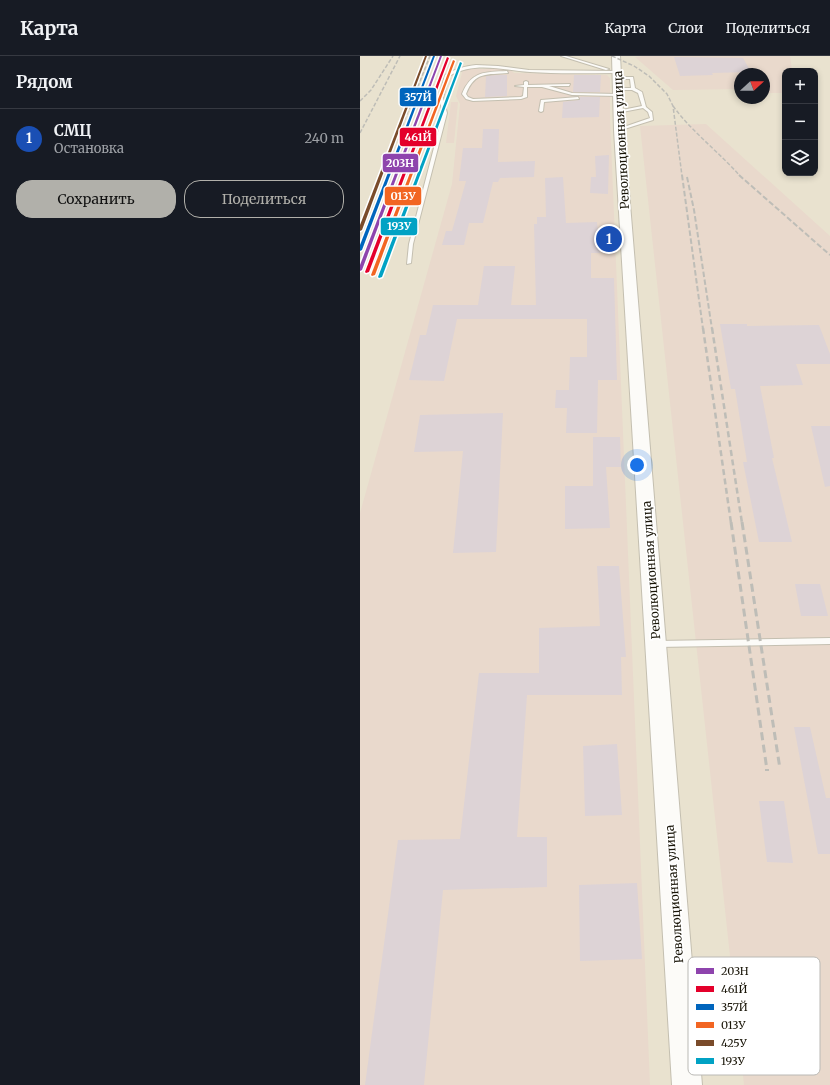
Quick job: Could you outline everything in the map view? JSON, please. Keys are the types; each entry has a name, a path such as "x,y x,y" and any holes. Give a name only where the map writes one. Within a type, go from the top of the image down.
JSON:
{"main road":[{"name":"Революционная улица","path":"619,90 687,1085"}],"lane":[{"path":"563,56 619,90 644,106 650,112 652,119 619,90"},
{"path":"409,263 411,244 445,113 441,98 447,75 456,69 484,67 527,70 619,90 640,92 644,106"},
{"path":"526,84 525,97 521,98 472,100 467,98 464,94 469,81 478,75 484,73 527,70"},
{"path":"516,86 526,84 569,85"},
{"path":"540,85 572,94 598,96"},
{"path":"541,111 542,101 598,96 619,90"},
{"path":"656,644 830,641"}],"shaded area":[{"path":"790,56 792,68 782,68 782,93 770,93 770,68 734,68 734,89 673,90 635,57"},
{"path":"463,69 510,69 514,73 607,75 610,78 610,118 650,1085 360,1085 360,513 452,184 460,104 456,96"},
{"path":"451,102 458,102 454,143 446,143"},
{"path":"706,124 830,236 830,1085 744,1085 743,1075 820,1075 820,957 730,957 640,126"}],"building":[{"path":"674,57 743,58 749,68 734,68 734,72 712,73 713,75 680,76"},
{"path":"507,75 507,96 485,97 486,76"},
{"path":"574,75 601,75 600,92 573,92"},
{"path":"580,97 600,97 599,117 562,118 563,102 579,100"},
{"path":"483,129 499,129 498,162 535,161 534,177 500,178 498,182 493,182 483,223 469,223 464,245 442,245 446,231 452,231 466,181 459,181 463,148 482,148"},
{"path":"609,155 608,194 590,193 591,177 596,177 595,156"},
{"path":"563,177 566,223 597,222 600,253 591,253 591,278 614,278 617,380 598,380 597,433 566,433 567,408 555,408 556,390 569,390 570,357 587,357 587,319 457,319 444,381 409,380 420,335 426,335 433,305 478,305 484,266 515,266 511,305 536,305 534,224 537,224 537,217 546,217 545,178"},
{"path":"720,324 747,324 747,326 819,325 830,354 830,364 796,364 803,385 760,386 774,458 772,458 792,542 759,542 743,462 747,462 735,389 731,389"},
{"path":"503,413 496,552 453,553 463,451 414,452 420,415"},
{"path":"811,426 830,426 830,486 825,487"},
{"path":"593,437 620,437 621,467 606,467 610,528 565,529 565,486 593,486"},
{"path":"597,566 619,566 626,657 621,657 622,695 527,695 517,837 547,837 547,887 443,890 424,1085 365,1085 398,840 460,839 479,673 539,673 539,628 600,626"},
{"path":"795,584 820,584 828,616 801,616"},
{"path":"794,727 810,727 826,798 830,798 830,854 818,854"},
{"path":"617,744 622,815 585,816 583,746"},
{"path":"759,801 784,801 793,863 767,862"},
{"path":"637,883 642,959 580,961 579,885"}],"railway":[{"path":"360,101 371,90 393,56"},
{"path":"360,133 400,56"},
{"path":"382,176 430,56"},
{"path":"612,56 634,66 649,76 667,94 673,106"},
{"path":"673,106 689,125 739,175"},
{"path":"673,106 682,176"},
{"path":"360,232 383,175"},
{"path":"682,175 703,329"},
{"path":"739,175 830,255"},
{"path":"687,177 694,210 712,329"},
{"path":"703,328 731,523"},
{"path":"712,328 742,523"},
{"path":"731,522 767,770"},
{"path":"742,522 780,769"}],"transit line":[{"name":"425У","path":"360,230 426,56"},
{"name":"357Й","path":"360,250 434,56"},
{"name":"203Н","path":"360,270 441,56"},
{"name":"461Й","path":"367,272 448,58"},
{"name":"013У","path":"373,275 454,61"},
{"name":"193У","path":"380,277 461,63"}],"place":[{"name":"СМЦ","path":"609,239"}]}
